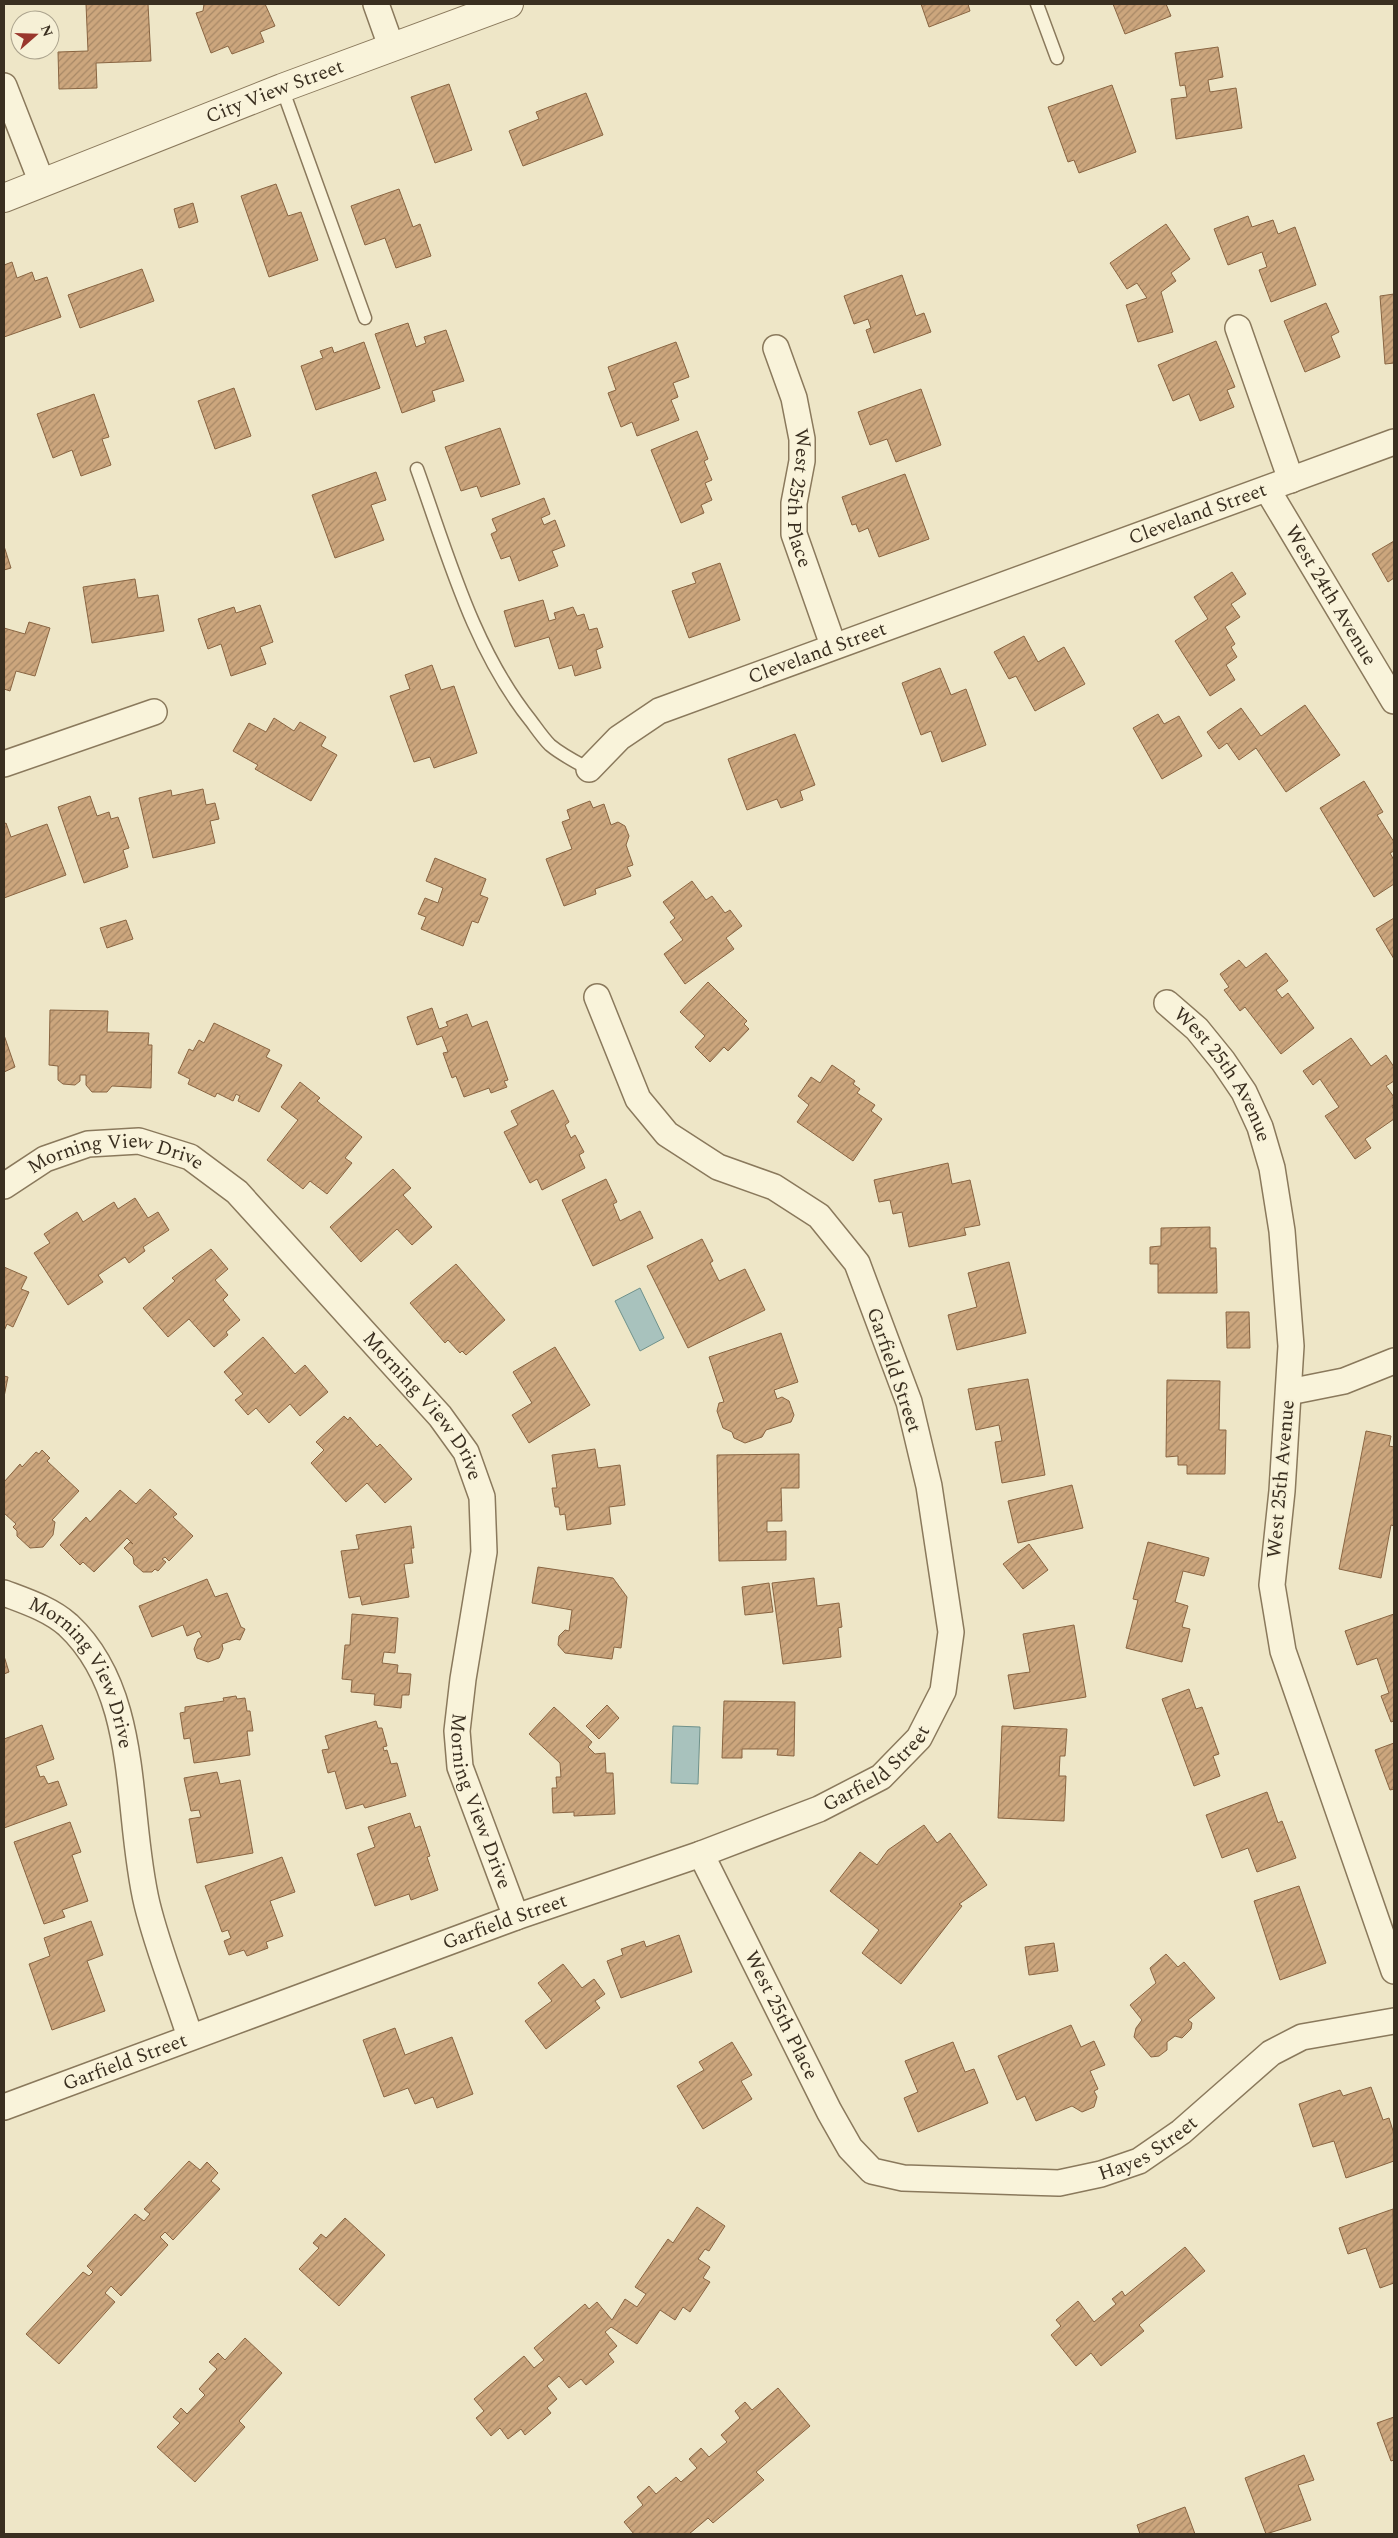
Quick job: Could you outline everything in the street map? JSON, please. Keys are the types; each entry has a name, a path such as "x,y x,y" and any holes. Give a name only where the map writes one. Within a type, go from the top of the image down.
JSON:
{"street":[{"path":"376,4 391,46"},
{"name":"City View Street","path":"4,198 391,46 509,4"},
{"path":"4,86 42,183"},
{"path":"1238,328 1291,480"},
{"name":"West 25th Place","path":"776,348 794,398 802,439 802,461 794,503 794,534 833,645"},
{"name":"Cleveland Street","path":"589,769 620,738 659,711 833,645 1394,442"},
{"name":"West 24th Avenue","path":"1267,488 1394,701"},
{"path":"4,764 154,712"},
{"name":"Garfield Street","path":"4,2107 516,1917 701,1854 819,1809 881,1777 919,1738 943,1691 951,1632 929,1486 909,1402 857,1263 819,1216 774,1187 718,1167 667,1134 638,1099 597,997"},
{"name":"West 25th Avenue","path":"1166,1003 1197,1029 1224,1061 1244,1092 1260,1127 1272,1168 1282,1231 1291,1346 1289,1392 1272,1585 1275,1614 1282,1652 1394,1971"},
{"name":"Morning View Drive","path":"4,1186 45,1159 88,1144 140,1141 190,1157 237,1192 440,1416 466,1452 482,1497 484,1552 463,1680 457,1731 460,1767 516,1917"},
{"path":"1289,1392 1344,1381 1394,1361"},
{"name":"Morning View Drive","path":"4,1593 32,1603 67,1625 99,1662 119,1713 147,1904 190,2037"},
{"name":"West 25th Place","path":"701,1854 830,2111 850,2148 872,2171"},
{"name":"Hayes Street","path":"872,2171 903,2178 1059,2183 1101,2174 1139,2161 1181,2132 1271,2053 1302,2037 1394,2021"}],"lane":[{"path":"1037,4 1057,58"},
{"path":"282,88 364,318"},
{"name":"Cleveland Street","path":"417,469 480,640 498,674 521,709 550,745 571,760 589,769"}],"water":[{"path":"640,1288 664,1338 640,1351 615,1301"},
{"path":"673,1726 700,1727 698,1784 671,1783"}],"building":[{"path":"86,4 148,4 151,61 96,63 97,88 59,89 58,60 60,60 60,52 88,51"},
{"path":"204,4 265,4 275,26 260,32 264,42 232,54 228,46 211,53 196,13 203,11"},
{"path":"921,4 968,4 970,11 929,27"},
{"path":"1113,4 1166,4 1171,16 1125,34"},
{"path":"1218,47 1223,77 1208,80 1210,92 1236,88 1242,128 1176,139 1171,99 1187,97 1185,85 1180,86 1175,53"},
{"path":"449,84 472,150 435,163 411,97"},
{"path":"1112,85 1136,152 1079,173 1074,160 1068,162 1048,107"},
{"path":"586,93 603,135 523,166 509,131 539,119 536,112"},
{"path":"276,184 288,216 301,212 318,260 269,277 241,196"},
{"path":"399,189 413,227 420,224 431,256 396,268 385,238 365,245 351,206"},
{"path":"193,203 198,222 179,228 174,209"},
{"path":"1248,216 1252,227 1273,220 1278,234 1295,227 1316,285 1271,302 1259,270 1267,267 1262,252 1228,265 1214,229"},
{"path":"1166,224 1190,259 1171,273 1176,281 1161,292 1173,332 1138,342 1126,305 1147,298 1137,283 1127,289 1110,263"},
{"path":"12,262 17,278 32,272 35,281 47,277 61,317 4,337 4,265"},
{"path":"142,269 154,301 80,328 68,295"},
{"path":"902,275 916,316 924,313 931,332 874,353 866,330 871,328 868,319 854,324 844,296"},
{"path":"1394,294 1394,363 1385,364 1380,296"},
{"path":"1326,303 1339,332 1331,336 1340,357 1305,372 1284,321"},
{"path":"408,323 416,347 426,343 424,337 446,330 464,381 432,391 435,401 402,413 375,334"},
{"path":"1216,341 1235,387 1227,390 1234,407 1200,421 1189,394 1173,401 1158,365"},
{"path":"364,342 380,388 316,410 301,366 323,358 320,351 332,347 334,353"},
{"path":"676,342 689,377 673,383 678,397 671,400 679,420 637,436 632,422 621,427 608,393 616,390 608,367"},
{"path":"234,388 251,436 215,449 198,401"},
{"path":"921,389 941,445 896,462 887,439 870,445 858,412"},
{"path":"94,394 109,437 102,439 111,465 81,476 72,450 53,458 37,414"},
{"path":"500,428 520,484 481,497 477,486 461,491 445,447"},
{"path":"697,431 708,459 704,461 712,480 705,483 712,500 701,505 704,513 681,523 651,450"},
{"path":"376,472 386,500 371,505 384,540 335,558 312,495"},
{"path":"905,474 929,539 879,557 868,528 859,532 856,524 852,525 842,497"},
{"path":"544,498 550,514 541,518 544,525 555,520 565,546 552,551 558,566 519,581 510,556 501,559 491,534 497,531 492,519"},
{"path":"1394,541 1394,578 1388,582 1372,554"},
{"path":"4,546 11,568 4,570"},
{"path":"720,563 740,620 689,638 672,591 696,583 692,573"},
{"path":"1232,572 1246,594 1231,604 1240,617 1225,627 1235,644 1231,647 1237,657 1226,665 1235,680 1210,696 1175,641 1208,619 1194,597"},
{"path":"135,579 138,598 158,595 164,631 92,643 83,587"},
{"path":"543,600 549,621 556,619 554,613 573,607 577,616 584,614 589,630 597,628 603,647 596,650 601,668 575,676 572,665 559,669 549,637 515,647 504,611"},
{"path":"260,605 273,642 260,647 266,664 231,676 221,644 208,649 198,619 234,607 236,613"},
{"path":"29,622 50,628 35,676 16,671 10,691 4,689 4,628 25,634"},
{"path":"1024,636 1038,662 1064,647 1085,684 1035,711 1016,676 1009,679 994,652"},
{"path":"432,665 441,690 454,686 477,753 434,768 430,757 414,762 390,696 410,689 405,675"},
{"path":"940,668 951,695 966,689 986,745 942,762 931,731 921,735 902,683"},
{"path":"1305,705 1340,755 1286,792 1256,748 1239,760 1227,743 1219,749 1207,732 1241,708 1261,736"},
{"path":"1158,714 1164,724 1179,716 1202,756 1162,779 1133,728"},
{"path":"274,718 294,731 300,722 326,737 321,746 337,755 311,801 255,769 258,765 233,751 249,723 266,732"},
{"path":"795,734 815,785 800,791 803,800 781,808 777,799 747,810 728,759"},
{"path":"1364,781 1383,812 1377,815 1394,842 1394,851 1390,853 1394,860 1394,884 1374,897 1320,808"},
{"path":"203,789 206,805 215,803 219,819 210,821 215,843 153,858 139,798 171,790 172,796"},
{"path":"90,796 97,816 109,812 111,819 118,817 129,848 123,850 128,867 84,883 58,807"},
{"path":"590,801 593,808 604,804 611,825 618,822 625,826 629,836 626,845 633,865 627,867 631,876 595,889 596,894 564,906 546,859 572,849 562,822 570,819 567,810"},
{"path":"6,823 11,837 47,824 66,875 4,898 4,824"},
{"path":"435,858 486,879 480,895 488,898 478,923 472,921 463,946 421,929 426,917 418,914 425,898 438,903 443,888 426,881"},
{"path":"692,881 706,900 712,896 725,913 730,910 742,926 726,938 734,949 685,984 664,954 683,940 670,922 675,918 663,902"},
{"path":"1394,918 1394,959 1376,929"},
{"path":"126,920 133,939 107,948 100,928"},
{"path":"1266,953 1288,981 1276,990 1282,998 1288,993 1314,1028 1281,1054 1245,1007 1240,1011 1224,990 1229,987 1220,974 1239,960 1246,968"},
{"path":"708,982 747,1021 744,1024 749,1029 728,1051 724,1047 710,1062 695,1047 705,1036 680,1012"},
{"path":"432,1008 439,1029 448,1026 446,1022 467,1014 472,1027 487,1021 508,1080 504,1081 507,1087 491,1093 489,1088 464,1097 456,1076 452,1078 443,1053 448,1052 442,1036 417,1045 407,1017"},
{"path":"50,1010 108,1011 107,1032 149,1033 148,1045 152,1045 151,1088 112,1086 107,1092 92,1092 86,1085 86,1075 80,1075 80,1081 75,1085 63,1084 58,1080 58,1066 49,1065"},
{"path":"214,1023 270,1050 266,1057 282,1065 259,1112 238,1101 240,1096 236,1094 233,1101 217,1093 215,1097 188,1084 190,1079 178,1073 189,1049 193,1051 199,1040 204,1043"},
{"path":"4,1035 15,1067 4,1072"},
{"path":"1351,1038 1371,1066 1386,1055 1394,1067 1394,1081 1386,1086 1394,1097 1394,1104 1392,1106 1394,1119 1365,1139 1371,1148 1355,1159 1325,1116 1339,1107 1320,1079 1313,1085 1303,1071"},
{"path":"832,1065 855,1081 853,1084 860,1089 857,1093 875,1105 871,1111 882,1119 853,1161 797,1122 809,1105 798,1096 811,1077 820,1083"},
{"path":"300,1082 320,1098 317,1101 362,1137 345,1158 352,1163 327,1194 310,1181 303,1189 267,1160 298,1120 281,1107"},
{"path":"553,1090 569,1122 565,1125 571,1138 575,1135 584,1152 579,1155 585,1168 542,1190 537,1179 530,1183 504,1132 518,1125 511,1111"},
{"path":"948,1163 952,1184 970,1180 980,1225 964,1228 966,1235 909,1247 902,1212 893,1214 890,1200 879,1202 874,1180"},
{"path":"393,1169 411,1188 403,1195 432,1227 412,1245 397,1229 361,1262 330,1227"},
{"path":"606,1179 617,1202 613,1204 620,1221 640,1211 653,1238 593,1266 562,1200"},
{"path":"135,1198 148,1218 158,1212 169,1230 143,1247 145,1251 129,1263 125,1257 98,1275 103,1282 68,1305 34,1253 50,1243 44,1234 77,1212 83,1222 114,1202 118,1209"},
{"path":"1210,1227 1210,1248 1216,1248 1217,1293 1158,1293 1158,1264 1150,1264 1150,1247 1161,1246 1161,1228"},
{"path":"702,1239 713,1261 710,1263 719,1281 745,1269 765,1310 688,1348 647,1266"},
{"path":"211,1249 228,1269 215,1280 228,1295 223,1300 240,1320 226,1332 228,1335 214,1347 189,1319 168,1337 143,1308 175,1281 172,1278"},
{"path":"1009,1262 1026,1333 957,1350 948,1315 977,1307 968,1273"},
{"path":"456,1264 505,1320 466,1355 462,1351 460,1353 448,1340 445,1343 410,1303"},
{"path":"4,1267 27,1277 21,1289 29,1292 13,1327 7,1324 4,1331"},
{"path":"1226,1312 1249,1312 1250,1348 1227,1348"},
{"path":"781,1333 798,1382 774,1390 777,1399 782,1397 789,1401 794,1415 791,1422 766,1430 762,1437 745,1443 734,1438 732,1432 723,1428 717,1411 719,1403 724,1402 709,1357"},
{"path":"263,1337 295,1374 305,1365 328,1392 300,1416 290,1404 269,1423 256,1408 248,1415 235,1400 243,1394 224,1372"},
{"path":"555,1347 590,1405 529,1443 512,1415 532,1403 513,1372"},
{"path":"4,1376 8,1377 4,1397"},
{"path":"1028,1379 1045,1475 1002,1483 995,1442 1002,1441 999,1425 976,1430 968,1389"},
{"path":"1167,1380 1220,1381 1219,1430 1226,1430 1225,1474 1187,1474 1187,1465 1178,1465 1178,1456 1166,1457"},
{"path":"344,1416 348,1420 350,1417 377,1447 380,1444 412,1479 385,1503 367,1483 346,1502 311,1463 324,1450 316,1442"},
{"path":"1366,1431 1391,1436 1389,1446 1394,1447 1394,1526 1391,1525 1381,1578 1339,1569"},
{"path":"595,1449 598,1468 620,1465 625,1505 609,1507 611,1524 567,1530 565,1514 560,1515 559,1507 555,1507 552,1488 557,1488 552,1455"},
{"path":"42,1450 50,1458 47,1461 79,1491 52,1520 55,1522 53,1535 43,1547 30,1548 17,1536 17,1531 13,1527 16,1524 4,1513 4,1482 20,1464 22,1467 36,1452 39,1454"},
{"path":"799,1454 799,1488 781,1488 782,1521 767,1521 767,1532 786,1531 786,1560 719,1561 717,1455"},
{"path":"1072,1485 1083,1528 1018,1543 1008,1501"},
{"path":"150,1489 177,1514 173,1517 193,1536 169,1561 165,1557 162,1559 166,1562 158,1571 155,1569 152,1572 143,1572 134,1564 133,1557 124,1548 130,1542 133,1544 127,1538 94,1572 83,1562 80,1565 60,1545 86,1517 90,1522 120,1490 136,1504"},
{"path":"411,1526 414,1548 411,1548 413,1563 404,1564 409,1597 362,1605 360,1596 349,1598 341,1551 359,1549 356,1535"},
{"path":"1148,1542 1209,1558 1204,1576 1183,1571 1175,1602 1188,1606 1182,1627 1190,1629 1182,1662 1126,1648 1138,1600 1133,1599"},
{"path":"1029,1544 1048,1570 1023,1589 1003,1564"},
{"path":"538,1567 613,1578 627,1597 621,1648 614,1647 612,1659 565,1653 558,1645 559,1636 565,1630 569,1631 572,1610 532,1603"},
{"path":"814,1578 817,1606 839,1603 842,1627 838,1628 841,1657 783,1664 772,1583"},
{"path":"207,1579 215,1597 227,1593 241,1627 245,1629 240,1640 236,1639 222,1644 223,1649 219,1658 208,1662 197,1658 194,1649 198,1639 202,1637 199,1631 187,1636 183,1625 152,1637 139,1606"},
{"path":"769,1583 773,1612 745,1615 742,1587"},
{"path":"352,1614 398,1618 395,1653 384,1652 382,1663 398,1665 397,1673 411,1674 409,1695 402,1695 401,1708 374,1705 375,1694 351,1692 352,1680 342,1679 345,1645 350,1645"},
{"path":"1394,1614 1394,1721 1391,1722 1381,1696 1389,1693 1377,1658 1357,1665 1345,1631"},
{"path":"1074,1625 1086,1697 1014,1709 1008,1675 1030,1672 1023,1634"},
{"path":"4,1656 9,1672 4,1674"},
{"path":"1189,1689 1196,1709 1202,1707 1219,1754 1213,1756 1220,1776 1194,1786 1162,1699"},
{"path":"236,1696 237,1699 245,1698 247,1711 250,1711 253,1731 247,1731 250,1755 194,1763 190,1738 184,1739 180,1713 185,1712 185,1707 224,1701 223,1698"},
{"path":"724,1701 795,1702 794,1756 777,1755 778,1749 742,1749 742,1758 722,1758"},
{"path":"607,1705 619,1718 599,1739 586,1726"},
{"path":"554,1707 592,1742 588,1747 595,1754 605,1753 606,1773 613,1773 615,1814 574,1816 574,1812 553,1813 552,1788 557,1788 556,1777 561,1777 560,1763 529,1734"},
{"path":"376,1721 378,1728 382,1728 387,1746 383,1747 384,1751 387,1750 391,1764 397,1763 406,1796 365,1808 363,1804 346,1809 335,1771 328,1773 322,1750 329,1749 325,1736"},
{"path":"42,1725 54,1759 36,1766 40,1777 44,1776 48,1784 58,1781 67,1805 4,1828 4,1739"},
{"path":"1002,1726 1067,1729 1065,1756 1060,1756 1059,1776 1066,1776 1064,1821 998,1818"},
{"path":"1394,1743 1394,1789 1390,1790 1375,1750"},
{"path":"217,1772 220,1784 240,1780 253,1853 197,1863 189,1819 201,1817 199,1810 191,1811 184,1778"},
{"path":"1267,1792 1278,1823 1282,1821 1296,1858 1257,1872 1248,1848 1222,1858 1206,1815"},
{"path":"410,1813 415,1828 420,1826 430,1856 427,1857 438,1890 411,1900 409,1894 375,1906 357,1854 375,1847 368,1827"},
{"path":"70,1822 81,1852 72,1855 88,1901 62,1910 65,1917 44,1924 14,1842"},
{"path":"924,1825 937,1843 950,1833 987,1885 959,1904 962,1906 901,1984 862,1953 879,1930 830,1891 860,1852 877,1865 888,1850"},
{"path":"282,1857 295,1892 270,1901 283,1936 266,1942 268,1948 247,1956 244,1950 229,1955 224,1941 231,1938 228,1930 222,1932 205,1886"},
{"path":"1299,1886 1326,1963 1280,1980 1254,1901"},
{"path":"91,1921 103,1955 87,1961 105,2011 52,2030 29,1964 50,1956 44,1938"},
{"path":"679,1935 692,1972 621,1998 607,1961 623,1955 621,1949 644,1941 646,1947"},
{"path":"1054,1943 1058,1971 1029,1975 1025,1947"},
{"path":"1166,1954 1178,1967 1184,1962 1215,1998 1188,2020 1192,2023 1191,2029 1182,2038 1175,2036 1167,2042 1167,2050 1159,2056 1151,2057 1134,2037 1136,2028 1142,2020 1130,2005 1156,1983 1150,1968"},
{"path":"563,1964 582,1988 594,1979 605,1994 595,2001 600,2008 546,2049 525,2021 552,2001 538,1983"},
{"path":"1071,2025 1081,2047 1094,2041 1105,2065 1090,2071 1098,2089 1094,2091 1097,2097 1094,2107 1082,2112 1072,2106 1036,2121 1025,2096 1017,2100 998,2056"},
{"path":"395,2028 405,2055 452,2037 473,2094 437,2108 433,2097 415,2104 408,2088 384,2097 363,2040"},
{"path":"732,2042 752,2075 741,2081 752,2099 703,2129 677,2086 704,2070 699,2062"},
{"path":"953,2042 965,2072 974,2069 988,2103 918,2132 904,2098 918,2092 905,2061"},
{"path":"1371,2087 1383,2120 1389,2118 1394,2134 1394,2161 1346,2178 1334,2141 1313,2147 1299,2104 1340,2090 1343,2096"},
{"path":"189,2161 200,2170 207,2162 218,2173 211,2181 220,2189 173,2240 165,2232 160,2237 168,2245 121,2296 111,2286 105,2293 115,2302 59,2364 26,2334 83,2272 89,2276 93,2272 87,2266 135,2214 144,2221 150,2214 144,2209"},
{"path":"697,2207 725,2226 709,2251 705,2249 698,2259 710,2267 703,2278 710,2282 690,2312 683,2307 675,2320 660,2310 637,2344 611,2327 605,2332 617,2346 608,2354 614,2362 586,2385 581,2379 569,2388 559,2376 547,2386 557,2399 547,2408 551,2413 525,2435 521,2429 508,2439 500,2428 491,2436 476,2418 484,2411 474,2399 524,2356 534,2368 544,2360 534,2348 585,2304 589,2309 597,2302 612,2320 625,2299 637,2307 646,2294 635,2287 668,2239 673,2243"},
{"path":"1393,2209 1394,2283 1380,2288 1366,2248 1348,2254 1339,2228"},
{"path":"345,2218 385,2255 339,2306 299,2269 319,2248 313,2243 321,2234 326,2238"},
{"path":"1185,2247 1205,2271 1139,2325 1144,2331 1101,2366 1091,2353 1076,2366 1051,2335 1061,2326 1056,2320 1078,2301 1094,2322 1116,2304 1112,2299 1122,2291 1125,2296"},
{"path":"245,2338 282,2373 239,2421 245,2427 195,2482 157,2447 180,2423 173,2417 181,2408 187,2414 205,2395 199,2389 217,2369 209,2362 218,2353 225,2360"},
{"path":"778,2388 810,2426 756,2472 764,2480 713,2523 708,2518 689,2534 634,2534 624,2522 643,2505 637,2497 649,2486 656,2494 676,2477 681,2482 697,2468 689,2459 701,2448 709,2457 727,2442 721,2435 740,2418 735,2411 745,2402 752,2410"},
{"path":"1394,2417 1394,2460 1391,2461 1377,2423"},
{"path":"1304,2455 1314,2480 1298,2485 1311,2520 1266,2534 1245,2478"},
{"path":"1185,2507 1195,2534 1140,2534 1137,2525"}]}
